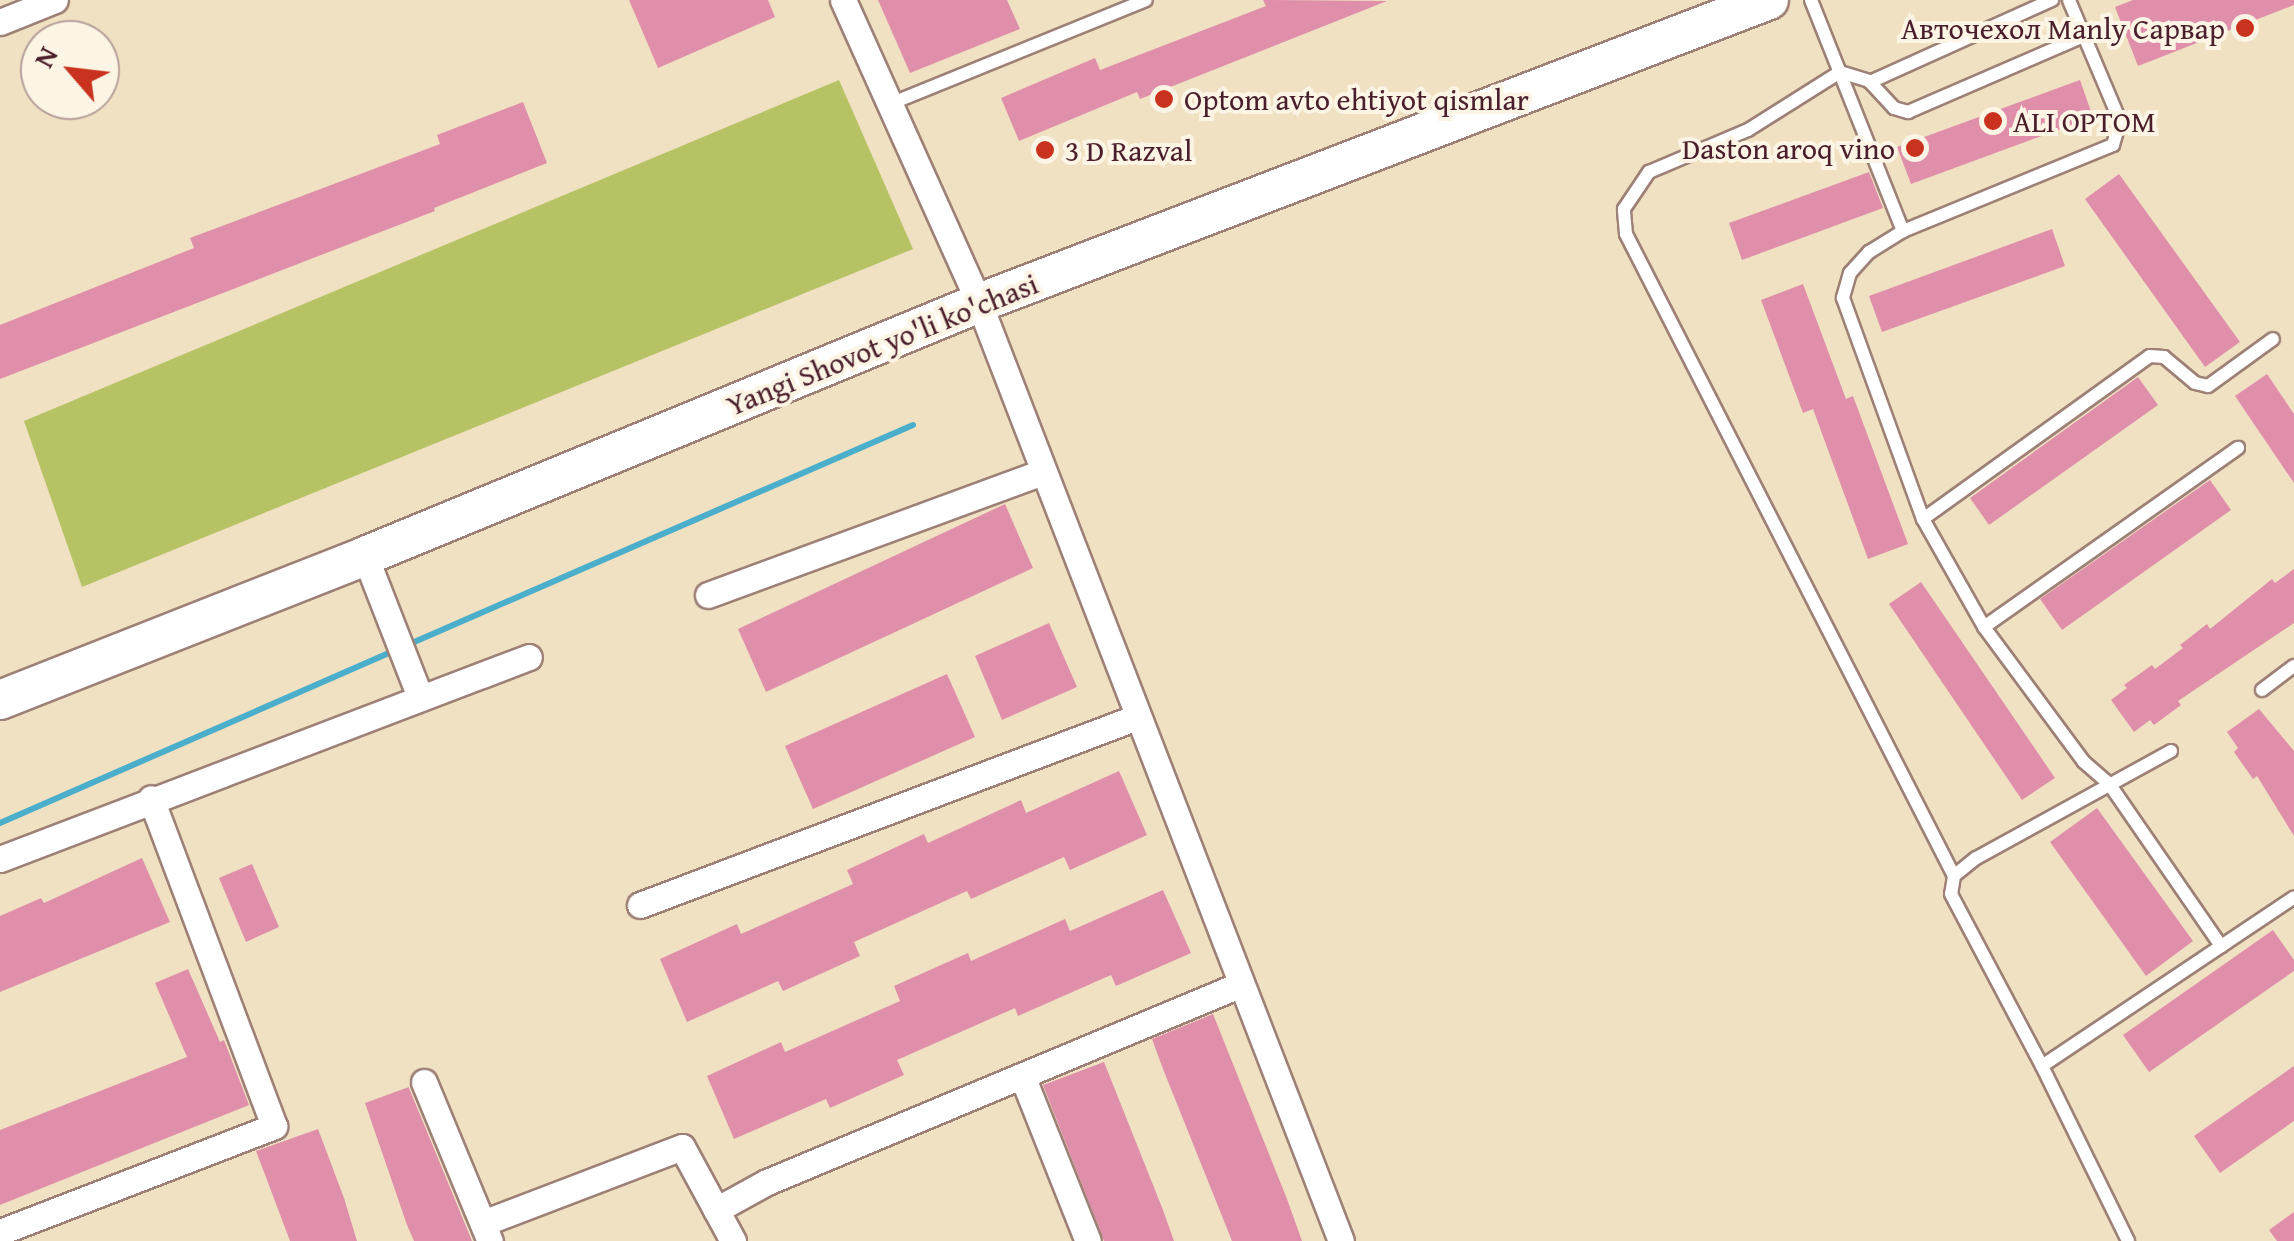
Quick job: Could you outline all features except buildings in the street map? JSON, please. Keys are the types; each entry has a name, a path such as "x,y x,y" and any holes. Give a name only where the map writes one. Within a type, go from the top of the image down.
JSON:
{"main road":[{"name":"Yangi Shovot yo'li ko'chasi","path":"0,700 365,556 978,303 1770,0"}],"street":[{"path":"0,22 56,0"},
{"path":"843,0 978,303 1341,1241"},
{"path":"708,595 1043,472"},
{"path":"365,556 420,697"},
{"path":"0,859 151,798 529,657"},
{"path":"640,905 1136,717"},
{"path":"0,1232 274,1126 151,798"},
{"path":"716,1210 768,1182 1239,985"},
{"path":"1023,1078 1088,1241"},
{"path":"424,1082 487,1232 682,1148 732,1241"}],"lane":[{"path":"890,104 1146,0"},
{"path":"1811,0 1903,231"},
{"path":"1870,82 2052,0"},
{"path":"2069,0 2120,121 2113,145 1903,231 1869,252 1850,273 1843,298 1923,519 1984,627 2084,762 2110,785 2221,946"},
{"path":"1840,72 1870,82 1894,108 1908,112 2084,36"},
{"path":"1840,72 1748,130 1650,172 1624,209 1626,234 1954,876 1952,894 2128,1241"},
{"path":"1923,519 2150,356 2164,357 2196,384 2208,386 2272,339"},
{"path":"1984,627 2238,448"},
{"path":"2262,690 2294,666"},
{"path":"1954,876 1976,858 2172,752"},
{"path":"2042,1066 2294,897"}],"green space":[{"path":"839,80 913,249 82,587 24,421"}],"waterway":[{"path":"405,646 913,425"},
{"path":"0,823 394,651"}],"place":[{"name":"Авточехол Manly Сарвар","path":"2245,28"},
{"name":"Optom avto ehtiyot qismlar","path":"1164,99"},
{"name":"ALI OPTOM","path":"1993,121"},
{"name":"Daston aroq vino","path":"1915,148"},
{"name":"3 D Razval","path":"1045,150"}]}
